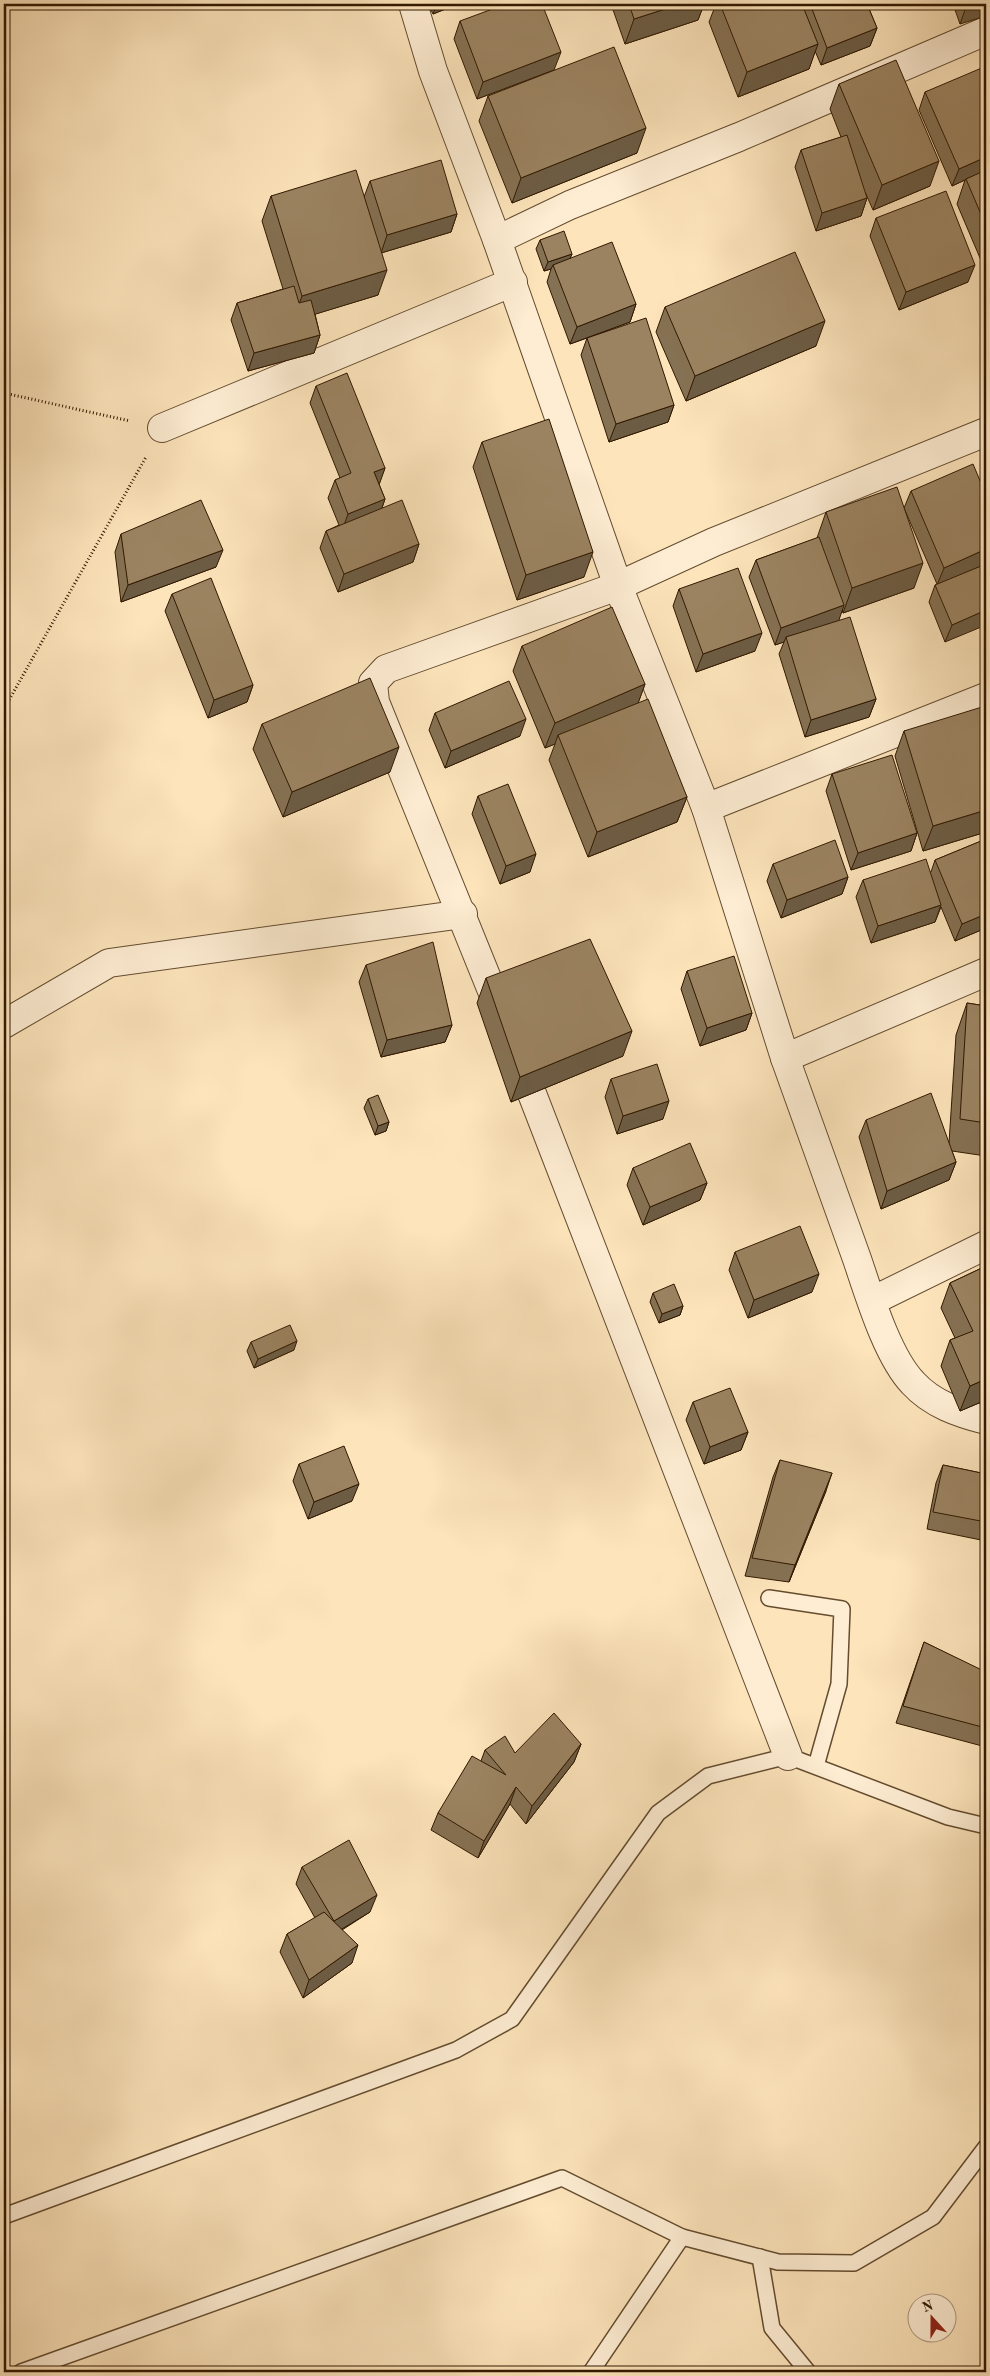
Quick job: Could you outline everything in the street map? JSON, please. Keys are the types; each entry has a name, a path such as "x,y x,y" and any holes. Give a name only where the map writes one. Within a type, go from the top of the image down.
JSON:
{"street":[{"path":"413,4 433,71 514,282 618,586 706,808 785,1058 872,1301 895,1356 912,1382 944,1406 986,1420"},
{"path":"497,240 570,205 739,137 986,31"},
{"path":"162,428 514,282"},
{"path":"788,1756 463,914 375,702 374,683 386,669 618,586 714,542 986,432"},
{"path":"706,808 986,696"},
{"path":"4,1024 109,963 463,914"},
{"path":"785,1058 986,972"},
{"path":"872,1301 986,1245"}],"lane":[{"path":"769,1598 842,1609 839,1684 816,1766"},
{"path":"4,2216 456,2050 512,2019 658,1813 708,1776 788,1756 948,1817 986,1826"},
{"path":"21,2372 562,2178 682,2237 778,2262 854,2263 933,2217 986,2147"},
{"path":"591,2372 682,2237"},
{"path":"760,2257 772,2328 808,2372"}],"path":[{"path":"4,393 162,428 4,709"}],"building":[{"path":"506,4 542,4 561,52 483,82 460,21"},
{"path":"629,4 681,4 634,19"},
{"path":"720,4 802,4 818,44 747,72"},
{"path":"810,4 867,4 877,28 827,48"},
{"path":"614,47 646,128 521,178 488,96"},
{"path":"896,60 939,161 882,185 839,84"},
{"path":"984,67 986,72 986,157 959,169 925,92"},
{"path":"847,135 867,198 822,213 801,150"},
{"path":"441,160 457,214 387,235 370,181"},
{"path":"356,170 387,270 302,296 271,196"},
{"path":"986,170 986,226 966,179"},
{"path":"946,191 975,265 906,292 876,218"},
{"path":"564,231 572,254 548,262 540,240"},
{"path":"612,242 636,304 577,327 553,265"},
{"path":"795,252 825,321 695,376 665,307"},
{"path":"294,286 299,303 311,300 320,335 254,353 237,303"},
{"path":"646,318 674,405 616,424 587,338"},
{"path":"347,373 385,468 374,472 385,499 348,514 335,480 351,473 316,386"},
{"path":"549,419 593,552 526,575 482,442"},
{"path":"973,464 986,495 986,549 944,568 911,491"},
{"path":"897,487 923,563 852,588 826,512"},
{"path":"201,500 223,550 128,585 121,534"},
{"path":"402,500 419,544 344,574 326,531"},
{"path":"819,537 844,605 781,628 756,560"},
{"path":"986,564 986,610 952,625 935,585"},
{"path":"738,568 762,633 703,654 679,589"},
{"path":"211,578 253,685 214,700 172,594"},
{"path":"612,607 645,684 555,723 522,646"},
{"path":"850,617 876,699 811,720 786,637"},
{"path":"370,678 399,747 292,792 262,724"},
{"path":"509,681 526,719 451,751 435,713"},
{"path":"648,699 687,797 597,832 558,735"},
{"path":"982,707 986,721 986,810 933,826 904,731"},
{"path":"892,755 917,833 858,853 832,774"},
{"path":"508,784 536,854 506,866 478,796"},
{"path":"986,839 986,914 962,924 935,860"},
{"path":"835,840 848,877 787,900 773,864"},
{"path":"926,859 941,905 878,926 863,880"},
{"path":"590,939 632,1031 520,1077 486,978"},
{"path":"433,942 452,1025 387,1040 366,965"},
{"path":"734,956 752,1013 707,1028 687,971"},
{"path":"967,1003 986,1006 986,1123 960,1119"},
{"path":"657,1064 669,1101 623,1116 611,1079"},
{"path":"931,1093 956,1162 887,1191 866,1120"},
{"path":"378,1095 389,1122 378,1126 368,1099"},
{"path":"690,1143 707,1183 650,1207 633,1168"},
{"path":"800,1226 819,1274 754,1300 735,1252"},
{"path":"986,1266 986,1379 970,1386 950,1340 973,1331 950,1283"},
{"path":"674,1284 683,1306 662,1314 653,1293"},
{"path":"290,1325 297,1341 258,1359 251,1342"},
{"path":"730,1388 748,1432 710,1447 693,1402"},
{"path":"344,1446 359,1484 314,1502 299,1464"},
{"path":"780,1460 832,1473 795,1565 752,1558"},
{"path":"943,1465 986,1474 986,1522 933,1512"},
{"path":"924,1642 986,1672 986,1728 903,1706"},
{"path":"554,1713 581,1744 532,1806 516,1787 484,1841 438,1813 472,1756 506,1775 485,1750 505,1736 515,1753"},
{"path":"349,1840 377,1895 334,1921 302,1867"},
{"path":"324,1912 358,1945 309,1980 287,1934"}]}
